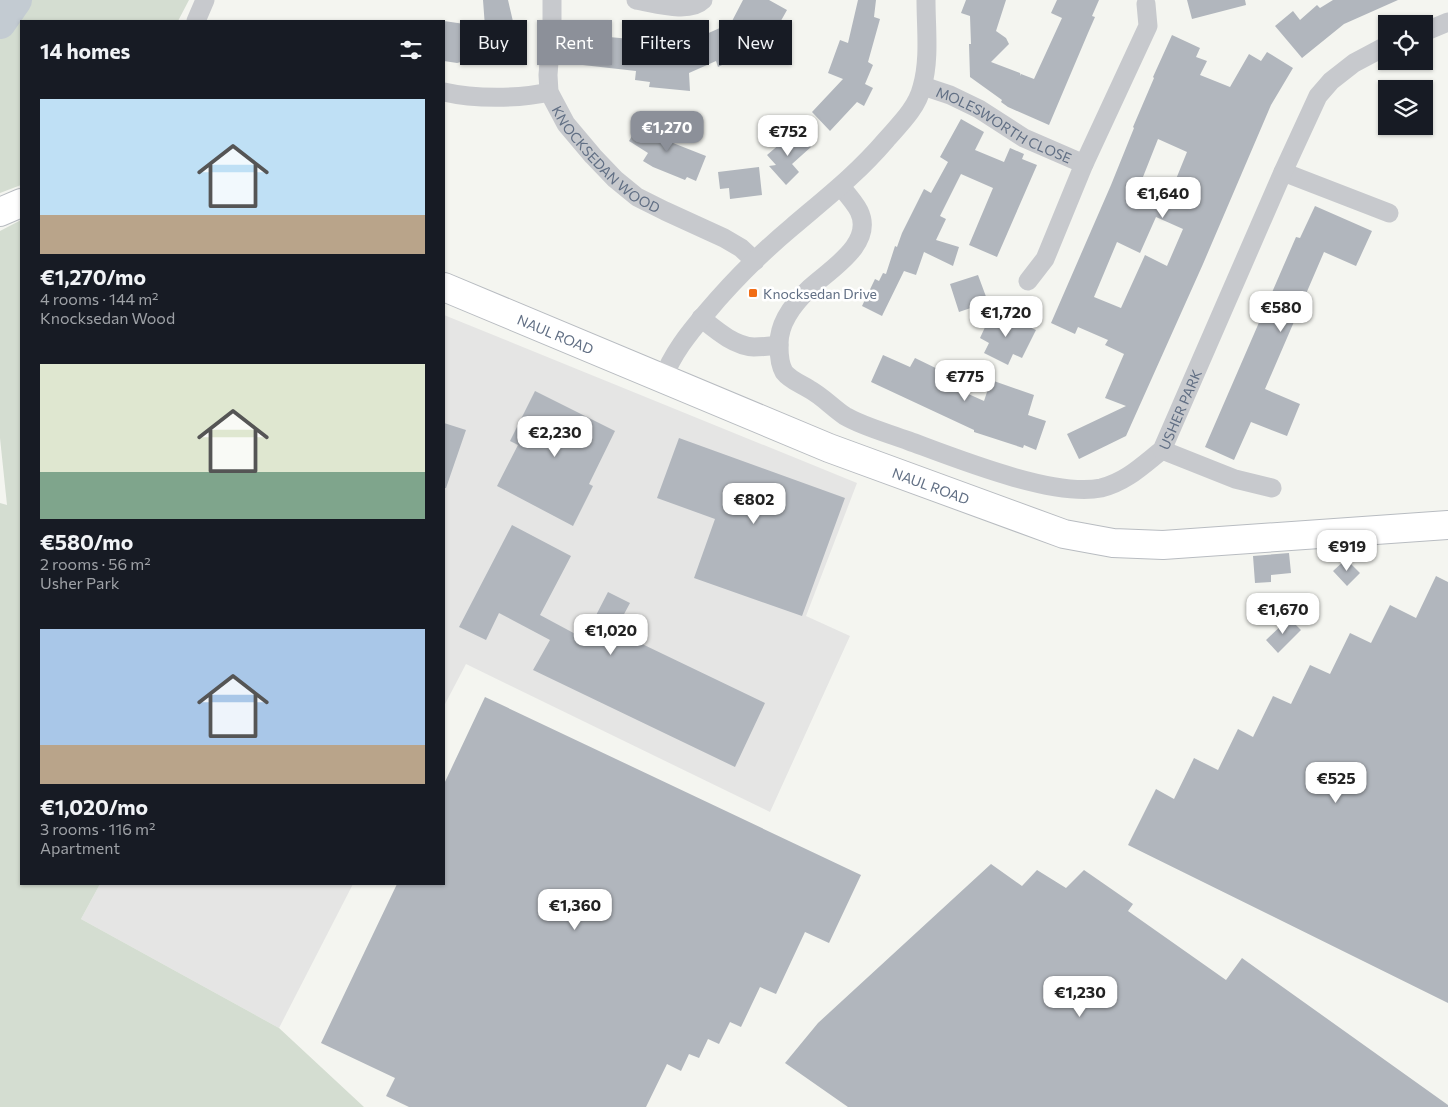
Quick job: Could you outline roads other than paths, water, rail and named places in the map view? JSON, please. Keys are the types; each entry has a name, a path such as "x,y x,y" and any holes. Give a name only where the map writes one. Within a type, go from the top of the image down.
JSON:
{"main road":[{"path":"0,212 20,202"},
{"name":"NAUL ROAD","path":"445,287 829,448 1064,534 1113,544 1163,546 1448,526"}],"street":[{"path":"196,20 205,0"},
{"name":"KNOCKSEDAN WOOD","path":"552,0 548,75 549,92 566,124 615,179 637,197 724,238 741,248 755,261"},
{"path":"636,0 684,8 698,5 703,0"},
{"path":"663,379 673,357 688,334 727,288 791,228 841,187 875,153 918,100 923,86 927,56 926,0"},
{"name":"MOLESWORTH CLOSE","path":"1028,281 1045,260 1084,164 1148,26 1146,4"},
{"path":"1433,28 1448,22"},
{"name":"USHER PARK","path":"779,345 784,372 795,382 809,388 845,416 871,427 974,465 1036,483 1082,489 1101,488 1117,482 1132,474 1162,450 1318,96 1331,81 1354,62 1378,50"},
{"name":"MOLESWORTH CLOSE","path":"923,86 950,95 979,110 1024,138 1084,164"},
{"path":"445,92 493,98 533,96 549,92"},
{"path":"1283,172 1389,213"},
{"path":"701,318 721,334 736,342 752,347 779,345 780,330 796,302 846,258 861,233 862,222 860,212 841,187"},
{"path":"1162,450 1235,479 1272,488"}],"waterway":[{"path":"0,23 16,0"}],"place":[{"name":"Knocksedan Drive","path":"753,293"}]}
